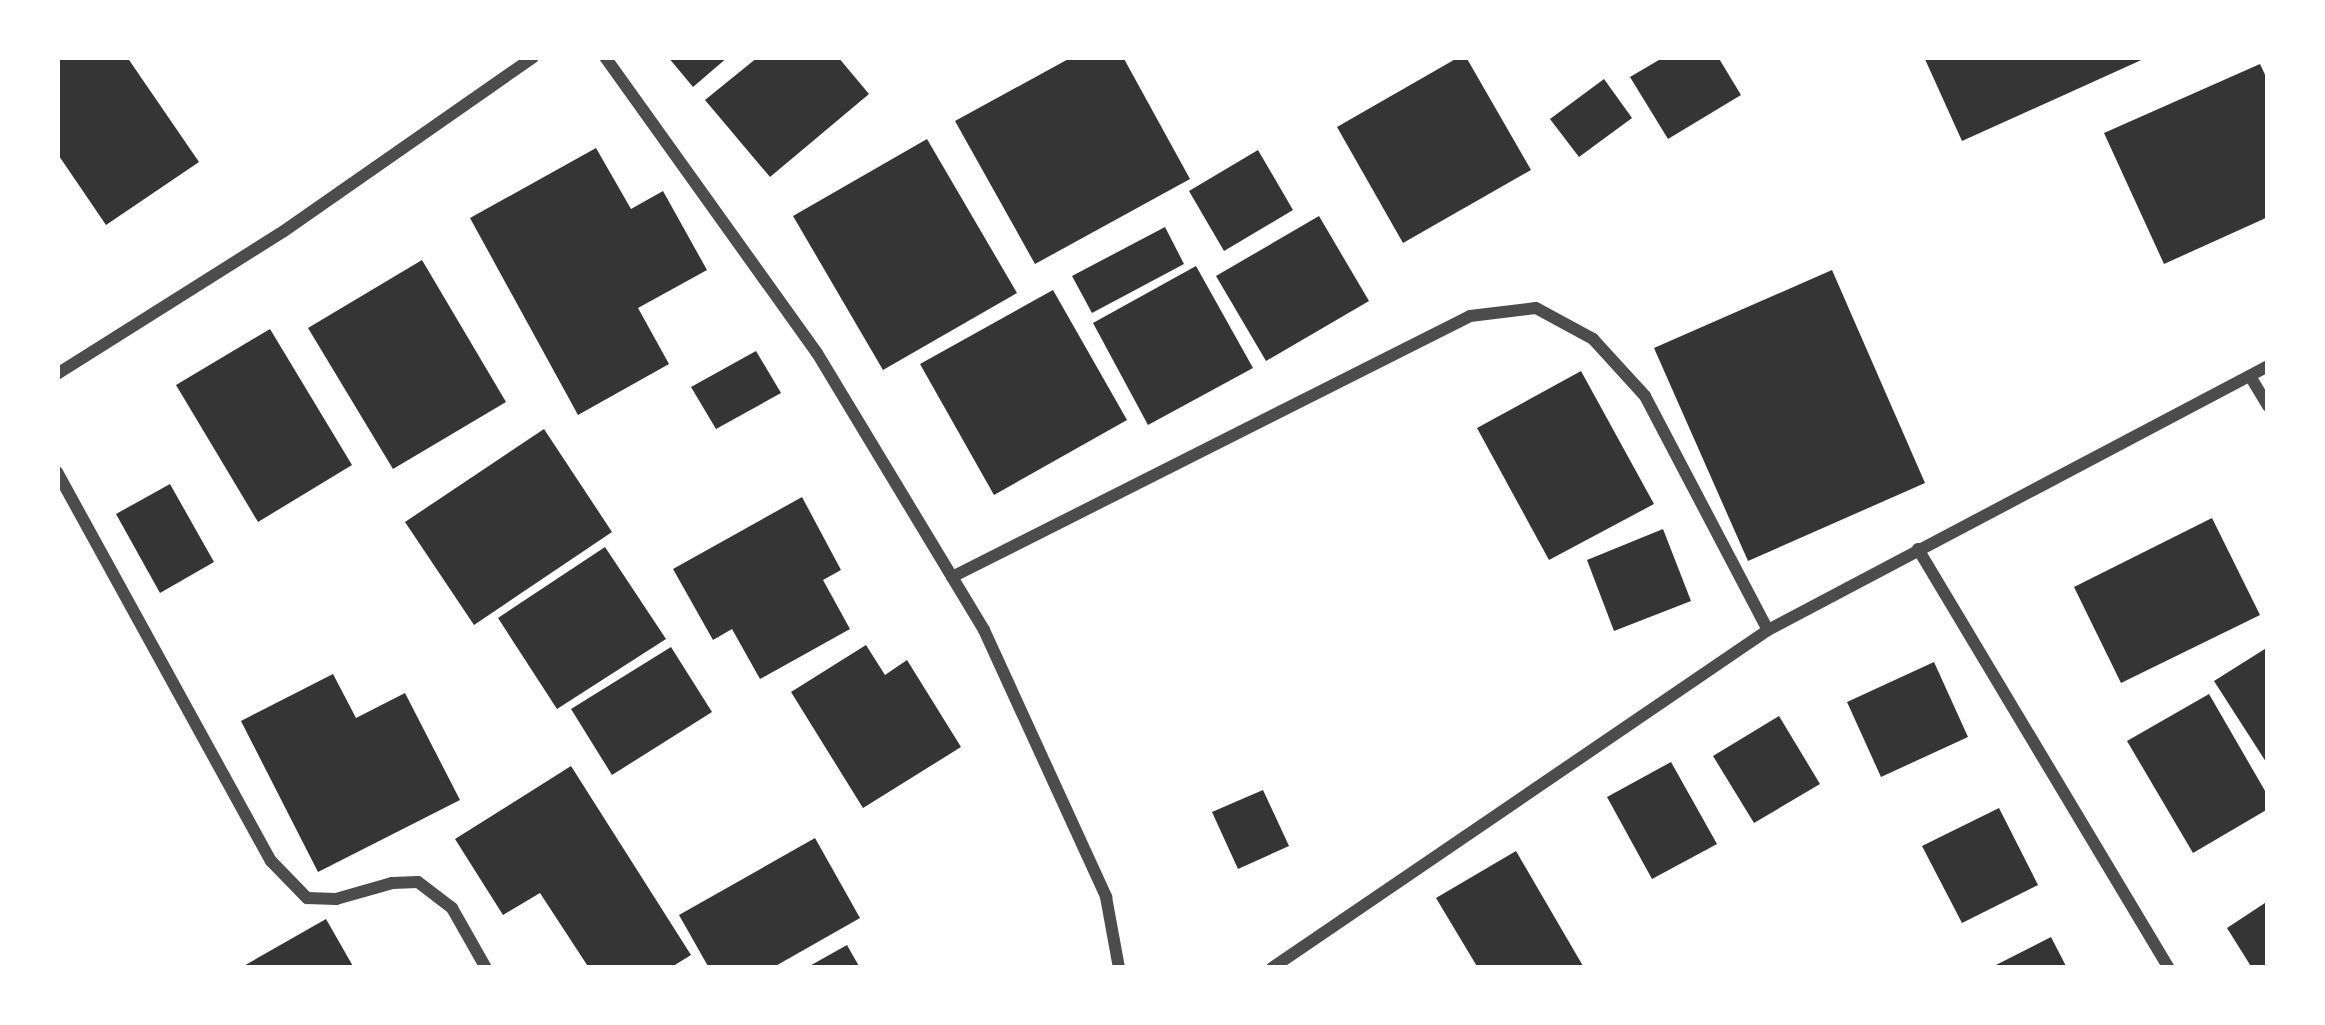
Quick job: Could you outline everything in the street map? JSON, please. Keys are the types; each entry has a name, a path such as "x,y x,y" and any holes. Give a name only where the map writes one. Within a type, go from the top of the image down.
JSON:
{"street":[{"path":"57,374 284,231 533,57"},
{"path":"604,57 817,353 984,629 1106,897 1119,968"},
{"path":"952,578 1470,316 1536,308 1593,339 1645,396 1768,631"},
{"path":"1272,968 1768,631 2268,366"},
{"path":"2250,376 2268,406"},
{"path":"57,472 271,861 307,898 336,899 392,883 418,882 452,908 486,968"},
{"path":"1918,548 2168,968"}],"building":[{"path":"57,57 127,57 199,162 106,225 57,153"},
{"path":"668,57 728,57 693,87"},
{"path":"758,57 838,57 869,94 770,177 705,100"},
{"path":"1072,57 1123,57 1190,179 1035,264 955,121"},
{"path":"1466,57 1531,170 1403,243 1337,127"},
{"path":"1664,57 1718,57 1741,95 1668,139 1630,77"},
{"path":"1924,57 2148,57 1962,141"},
{"path":"2260,64 2268,81 2268,217 2164,264 2104,133"},
{"path":"1604,79 1632,118 1579,157 1550,119"},
{"path":"927,139 1017,293 883,370 793,216"},
{"path":"596,148 631,209 663,191 707,270 638,308 669,364 578,415 470,218"},
{"path":"1258,150 1293,210 1224,251 1189,191"},
{"path":"1319,216 1369,301 1266,361 1216,276"},
{"path":"1165,227 1184,264 1092,313 1072,276"},
{"path":"422,260 506,402 393,469 308,328"},
{"path":"1196,266 1253,368 1148,425 1093,323"},
{"path":"1832,270 1925,483 1748,561 1654,348"},
{"path":"1053,290 1127,420 994,495 920,364"},
{"path":"270,329 352,465 258,522 176,385"},
{"path":"756,351 781,393 716,429 691,387"},
{"path":"1581,371 1654,504 1549,560 1477,428"},
{"path":"544,429 612,532 474,625 405,522"},
{"path":"170,484 214,562 160,593 116,514"},
{"path":"802,497 841,570 823,580 850,629 760,679 732,629 713,640 673,569"},
{"path":"2212,518 2260,615 2121,683 2074,587"},
{"path":"1663,529 1691,601 1614,631 1587,560"},
{"path":"605,547 666,639 557,709 498,618"},
{"path":"866,645 885,675 907,660 961,747 863,808 791,692"},
{"path":"671,647 712,712 612,775 571,709"},
{"path":"2268,647 2268,765 2214,681"},
{"path":"1934,662 1968,737 1881,777 1847,702"},
{"path":"333,674 356,718 405,693 460,800 318,872 241,721"},
{"path":"2209,694 2268,796 2268,809 2193,853 2127,741"},
{"path":"1779,716 1820,784 1754,823 1713,756"},
{"path":"1671,762 1717,844 1652,879 1607,797"},
{"path":"571,766 691,955 670,968 589,968 540,893 503,915 455,839"},
{"path":"1263,790 1289,846 1238,869 1212,812"},
{"path":"1999,808 2038,885 1962,923 1922,846"},
{"path":"815,838 860,918 772,968 709,968 679,915"},
{"path":"1516,851 1583,966 1478,968 1436,898"},
{"path":"2268,901 2268,968 2252,968 2227,928"},
{"path":"326,919 354,968 240,968"},
{"path":"2051,937 2067,968 1990,968"},
{"path":"847,945 860,968 806,968"}]}
